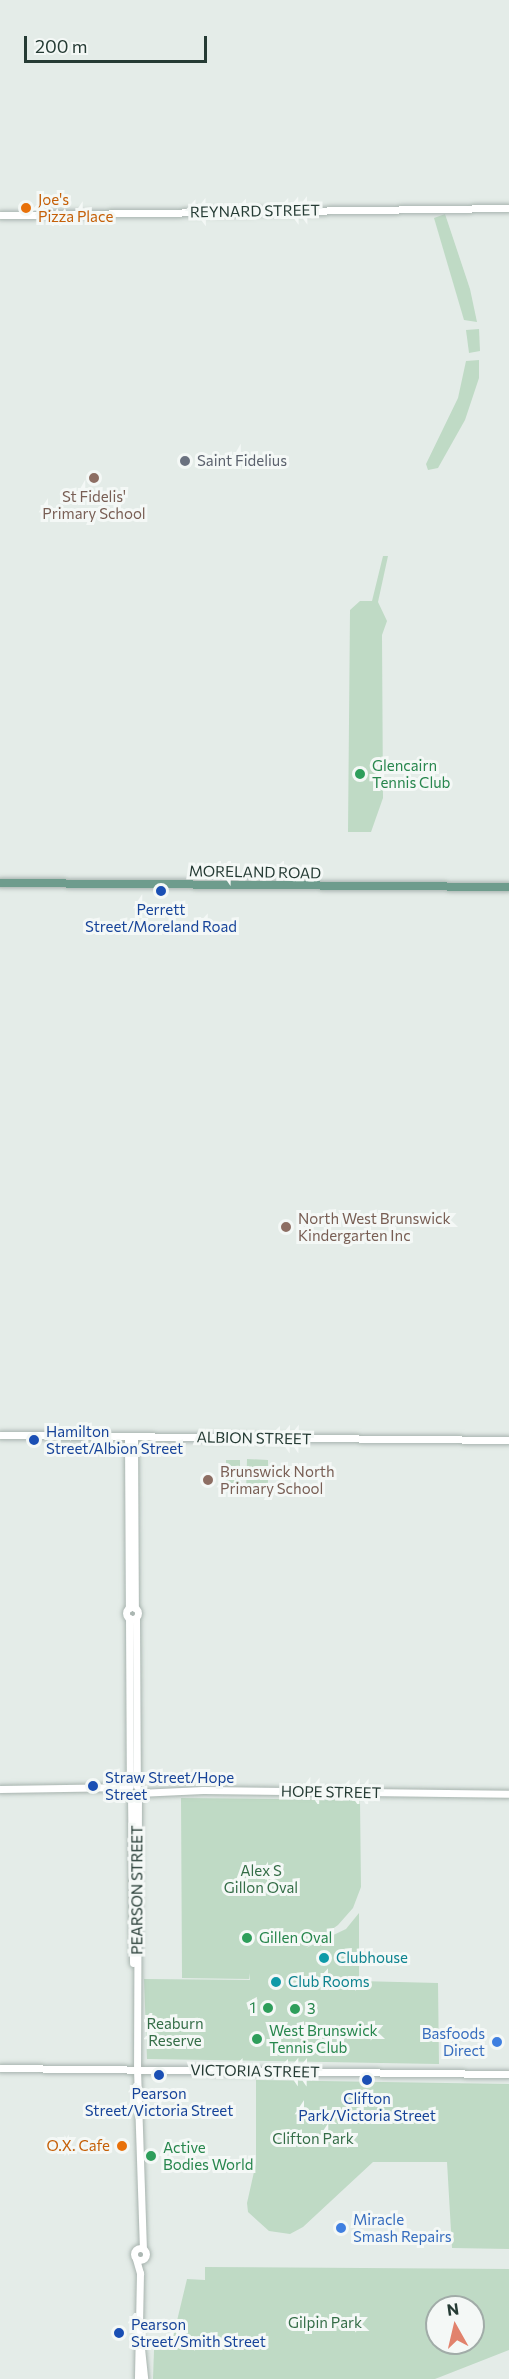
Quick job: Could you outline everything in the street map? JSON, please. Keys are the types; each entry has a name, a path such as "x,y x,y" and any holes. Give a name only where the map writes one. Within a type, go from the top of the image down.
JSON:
{"main road":[{"name":"MORELAND ROAD","path":"0,883 509,887"}],"street":[{"name":"REYNARD STREET","path":"0,215 509,208"},
{"name":"ALBION STREET","path":"0,1436 509,1440"},
{"name":"PEARSON STREET","path":"131,1436 134,1790 131,1920 137,1986 140,2236 140,2248 133,2254 140,2259 141,2346"},
{"name":"HOPE STREET","path":"0,1789 509,1794"},
{"name":"VICTORIA STREET","path":"0,2068 509,2074"},
{"path":"138,2379 141,2346"},
{"path":"141,2346 144,2379"}],"green space":[{"path":"445,214 470,289 477,322 464,320 434,218"},
{"path":"479,329 480,351 469,353 466,330"},
{"path":"479,360 479,378 465,420 438,468 428,470 426,464 458,398 466,361"},
{"path":"383,556 388,556 378,602 387,621 382,635 383,798 371,832 348,832 350,610 360,601 372,601"},
{"path":"247,1459 268,1460 268,1492 246,1492"},
{"path":"226,1460 240,1460 240,1486 226,1486"},
{"path":"181,1798 360,1800 361,1887 353,1908 338,1925 306,1948 346,1929 359,1913 359,1981 438,1983 439,2064 147,2059 144,1979 250,1980 249,1973 249,1979 182,1978"},
{"name":"Clifton Park","path":"256,2080 509,2084 509,2249 452,2248 447,2162 373,2162 303,2227 290,2234 269,2231 248,2212 247,2203 256,2163"},
{"name":"Gilpin Park","path":"205,2267 509,2269 509,2350 435,2379 153,2379 154,2350 170,2350 187,2279 205,2280"}],"place":[{"name":"Joe's Pizza Place","path":"26,208"},
{"name":"Saint Fidelius","path":"185,461"},
{"name":"St Fidelis' Primary School","path":"94,478"},
{"name":"Glencairn Tennis Club","path":"360,774"},
{"name":"Perrett Street/Moreland Road","path":"161,891"},
{"name":"North West Brunswick Kindergarten Inc","path":"286,1227"},
{"name":"Hamilton Street/Albion Street","path":"34,1440"},
{"name":"Brunswick North Primary School","path":"208,1480"},
{"name":"Straw Street/Hope Street","path":"93,1786"},
{"name":"Gillen Oval","path":"247,1938"},
{"name":"Clubhouse","path":"324,1958"},
{"name":"Club Rooms","path":"276,1982"},
{"name":"1","path":"268,2008"},
{"name":"3","path":"295,2009"},
{"name":"West Brunswick Tennis Club","path":"257,2039"},
{"name":"Basfoods Direct","path":"497,2042"},
{"name":"Pearson Street/Victoria Street","path":"159,2075"},
{"name":"Clifton Park/Victoria Street","path":"367,2080"},
{"name":"O.X. Cafe","path":"122,2146"},
{"name":"Active Bodies World","path":"151,2156"},
{"name":"Miracle Smash Repairs","path":"341,2228"},
{"name":"Pearson Street/Smith Street","path":"119,2333"}],"park label":[{"name":"Alex S Gillon Oval","path":"261,1878"},
{"name":"Reaburn Reserve","path":"175,2032"}]}
